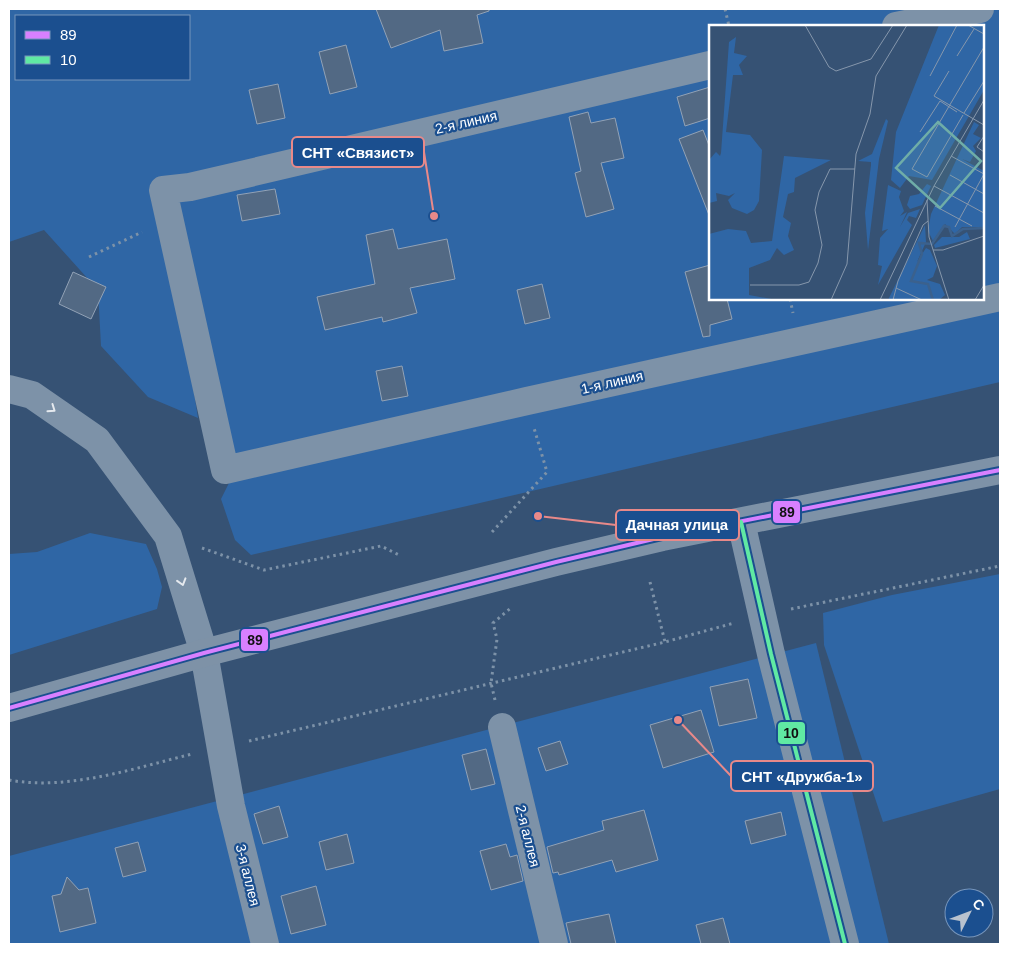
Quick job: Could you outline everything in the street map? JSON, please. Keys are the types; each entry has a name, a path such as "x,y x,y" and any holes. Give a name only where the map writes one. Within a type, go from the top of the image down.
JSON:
{"highway":[{"path":"9,708 204,653 556,562 662,537 1000,470"}],"street":[{"path":"901,25 980,9"},
{"name":"2-я линия","path":"170,220 163,190 190,186 709,66"},
{"name":"1-я линия","path":"170,220 225,470 527,401 1000,297"},
{"name":"3-я аллея","path":"9,388 32,395 97,440 168,536 204,653 231,806 265,944"},
{"path":"741,522 771,654 845,944"},
{"name":"2-я аллея","path":"502,727 554,944"}],"path":[{"path":"725,9 728,25"},
{"path":"89,257 170,220"},
{"path":"492,532 547,472 527,401"},
{"path":"168,536 264,570 381,546 401,556"},
{"path":"9,780 26,783 87,780 665,642 762,615 1000,566"},
{"path":"650,582 665,642"},
{"path":"491,683 497,638 493,623 512,607"}],"shaded area":[{"path":"9,9 1000,9 1000,382 467,506 251,555 235,540 221,499 234,473 188,354 198,418 148,397 101,346 98,290 44,230 9,242"},
{"path":"90,533 146,544 157,569 162,587 157,609 9,655 9,554 37,552"},
{"path":"1000,574 1000,789 883,822 824,645 823,613 892,595"},
{"path":"816,643 889,944 9,944 9,856"}],"building":[{"path":"376,9 489,9 489,11 477,15 483,43 444,51 440,30 391,48"},
{"path":"346,45 357,87 330,94 319,52"},
{"path":"278,84 285,118 257,124 249,90"},
{"path":"709,87 709,118 685,126 677,97"},
{"path":"588,112 591,123 615,118 624,158 601,163 614,209 586,217 575,173 581,171 569,117"},
{"path":"703,130 709,145 709,215 679,139"},
{"path":"275,189 280,214 242,221 237,195"},
{"path":"393,229 398,249 447,239 455,279 410,288 417,313 383,322 382,317 325,330 317,297 375,284 366,235"},
{"path":"709,265 709,300 727,300 732,319 710,325 710,336 703,337 685,272"},
{"path":"73,272 106,287 91,319 59,304"},
{"path":"542,284 550,318 525,324 517,290"},
{"path":"402,366 408,396 382,401 376,371"},
{"path":"748,679 757,718 719,726 710,687"},
{"path":"701,710 714,752 663,768 650,725"},
{"path":"560,741 568,764 546,771 538,748"},
{"path":"486,749 495,784 471,790 462,755"},
{"path":"279,806 288,837 263,844 254,814"},
{"path":"644,810 658,860 616,872 612,860 559,875 558,872 553,873 547,847 604,830 602,821"},
{"path":"781,812 786,835 751,844 745,821"},
{"path":"347,834 354,863 326,870 319,842"},
{"path":"138,842 146,871 123,877 115,848"},
{"path":"506,844 510,857 517,855 523,881 491,890 480,851"},
{"path":"67,877 79,890 88,888 96,923 60,932 52,896 61,894"},
{"path":"316,886 326,925 291,934 281,896"},
{"path":"609,914 616,944 571,944 566,923"},
{"path":"723,918 730,944 701,944 696,925"}],"transit line":[{"name":"89","path":"9,708 204,653 556,562 662,537 1000,470"},
{"name":"10","path":"741,522 771,654 845,944"}],"place":[{"name":"СНТ «Связист»","path":"434,216"},
{"name":"Дачная улица","path":"538,516"},
{"name":"СНТ «Дружба-1»","path":"678,720"}]}
